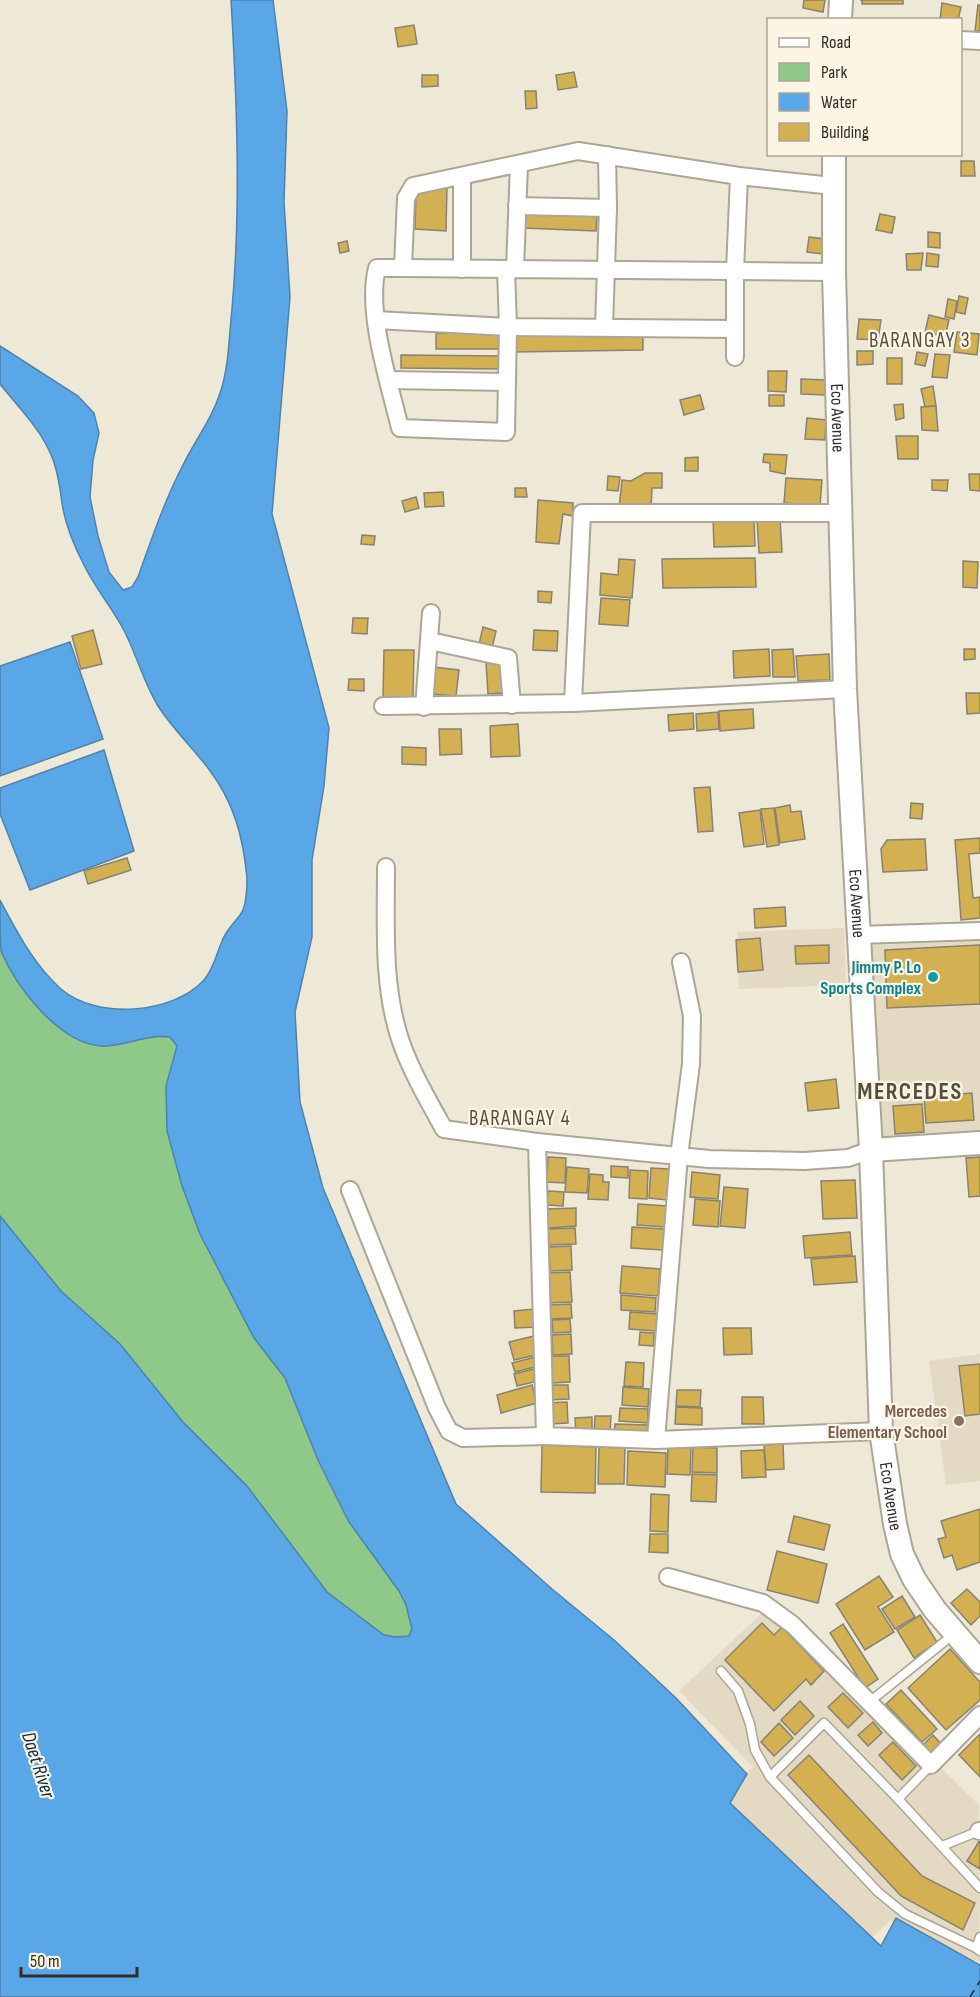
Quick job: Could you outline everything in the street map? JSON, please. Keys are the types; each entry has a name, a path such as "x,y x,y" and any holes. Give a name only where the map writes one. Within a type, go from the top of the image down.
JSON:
{"main road":[{"path":"840,18 841,0"},
{"name":"Eco Avenue","path":"834,156 834,272 845,689 871,1150 881,1431 895,1524 902,1554 914,1579 935,1610 980,1662"},
{"path":"871,1150 980,1143"}],"street":[{"path":"962,40 980,41"},
{"path":"403,268 406,198 413,186 578,151 739,176 833,186"},
{"path":"604,327 609,208 607,155"},
{"path":"519,164 518,206 510,269 507,432 400,428 376,320 374,280 377,268 462,269 510,269 834,272"},
{"path":"462,176 462,269"},
{"path":"735,357 735,271 739,176"},
{"path":"518,206 609,208"},
{"path":"376,320 508,327 735,329"},
{"path":"389,380 507,382"},
{"path":"573,702 582,513 840,513"},
{"path":"424,707 430,613"},
{"path":"429,641 508,658 512,705"},
{"path":"383,706 512,705 845,689"},
{"path":"386,867 386,951 391,1001 401,1042 444,1130 537,1142 709,1159 804,1161 848,1158 871,1150"},
{"path":"859,935 980,931"},
{"path":"656,1440 678,1156 691,1064 692,1016 681,962"},
{"path":"537,1142 545,1436"},
{"path":"350,1190 437,1408 449,1431 463,1438 545,1436 656,1440 881,1431"},
{"path":"668,1577 763,1603 793,1625 931,1765 980,1716"}],"lane":[{"path":"868,1703 954,1633"},
{"path":"721,1671 738,1691 750,1724 755,1750 770,1777 878,1892 905,1914 978,1949 980,1937"},
{"path":"770,1777 824,1724 898,1799 980,1888"},
{"path":"898,1799 931,1765"},
{"path":"942,1846 980,1831"}],"shaded area":[{"path":"844,928 846,985 739,989 737,932"},
{"path":"980,941 980,1133 879,1138 870,945"},
{"name":"Mercedes Elementary School","path":"980,1354 980,1481 946,1485 929,1361"},
{"path":"763,1612 792,1637 931,1775 940,1767 979,1805 980,1963 891,1920 860,1949 716,1801 753,1767 679,1691"}],"green space":[{"path":"0,949 18,982 126,1042 156,1035 170,1037 177,1046 166,1086 200,1234 254,1337 285,1378 318,1460 349,1522 399,1591 406,1605 412,1629 410,1636 395,1638 384,1635 327,1592 247,1486 183,1422 120,1344 61,1291 0,1216"}],"water":[{"name":"Daet River","path":"231,0 273,0 287,111 284,202 290,297 272,514 329,728 324,786 312,860 312,937 295,1012 300,1102 323,1188 456,1504 614,1640 676,1698 747,1774 730,1803 881,1946 896,1918 980,1965 980,1997 0,1997 0,1216 61,1291 120,1344 183,1422 247,1486 327,1592 384,1635 409,1636 412,1629 406,1605 399,1591 349,1522 318,1460 285,1378 254,1338 200,1234 182,1186 167,1131 166,1086 177,1046 170,1037 152,1037 118,1045 101,1046 85,1043 70,1035 41,1011 28,996 1,951 0,900 34,959 61,989 76,999 114,1009 155,1006 174,1000 204,980 224,936 244,907 247,881 245,863 240,834 231,807 208,768 169,722 152,696 126,635 88,573 73,543 63,511 60,485 52,457 35,428 0,384 0,346 78,396 94,413 99,433 93,460 90,497 98,536 109,572 123,590 132,587 171,491 214,409 226,371 235,271 237,193"},
{"path":"70,642 103,739 0,776 0,666"},
{"path":"104,750 134,851 30,890 0,814 0,788"}],"building":[{"path":"804,0 825,0 823,12 803,8"},
{"path":"862,0 903,0 903,4 862,4"},
{"path":"942,3 961,7 958,18 940,18"},
{"path":"978,5 980,5 980,31 975,31"},
{"path":"414,25 417,44 398,47 395,28"},
{"path":"574,72 577,87 558,90 556,75"},
{"path":"422,75 438,75 438,86 422,87"},
{"path":"525,91 536,91 537,108 526,109"},
{"path":"961,161 974,161 975,176 961,176"},
{"path":"447,186 446,231 415,229 416,194"},
{"path":"523,214 597,216 596,231 523,228"},
{"path":"880,214 895,217 892,233 876,230"},
{"path":"928,232 940,233 940,248 928,247"},
{"path":"809,237 825,239 823,254 807,252"},
{"path":"347,241 349,251 340,253 338,243"},
{"path":"923,253 921,270 907,270 906,254"},
{"path":"927,253 939,255 938,267 926,266"},
{"path":"959,296 968,298 965,314 956,312"},
{"path":"948,299 957,301 954,319 945,317"},
{"path":"929,315 949,320 945,337 925,332"},
{"path":"859,319 881,320 878,340 857,339"},
{"path":"957,332 979,334 977,355 954,352"},
{"path":"436,333 502,333 502,349 436,349"},
{"path":"643,333 643,350 512,352 512,335"},
{"path":"857,351 873,351 873,364 857,365"},
{"path":"917,352 928,354 925,366 915,364"},
{"path":"935,354 950,355 947,378 932,377"},
{"path":"401,355 502,356 502,369 401,368"},
{"path":"887,358 902,358 902,384 887,384"},
{"path":"768,371 787,371 786,392 768,391"},
{"path":"801,379 826,380 825,395 801,394"},
{"path":"933,386 936,406 925,407 921,389"},
{"path":"700,395 704,409 684,415 680,400"},
{"path":"769,395 784,395 784,406 769,406"},
{"path":"903,404 904,418 896,420 894,405"},
{"path":"936,406 938,431 922,430 921,407"},
{"path":"807,418 826,420 825,440 805,439"},
{"path":"896,436 918,436 918,459 898,459"},
{"path":"764,454 787,455 785,474 770,471 770,463 763,462"},
{"path":"698,457 698,471 685,471 685,458"},
{"path":"645,473 662,473 662,488 652,488 651,509 619,508 622,480 631,481"},
{"path":"969,474 980,474 980,491 970,490"},
{"path":"608,476 620,477 618,491 607,490"},
{"path":"786,478 822,480 820,506 784,503"},
{"path":"932,480 948,480 947,491 932,490"},
{"path":"515,488 526,488 527,497 515,497"},
{"path":"443,492 444,506 425,507 424,493"},
{"path":"416,497 419,508 405,512 402,501"},
{"path":"538,500 573,503 573,516 563,514 559,544 536,542"},
{"path":"754,518 755,546 714,547 713,519"},
{"path":"780,518 782,552 759,553 757,519"},
{"path":"362,535 375,536 374,545 361,544"},
{"path":"755,558 756,587 663,588 662,559"},
{"path":"619,559 635,560 632,598 600,595 601,573 618,575"},
{"path":"963,561 978,562 977,588 963,587"},
{"path":"538,591 552,592 551,603 538,602"},
{"path":"601,598 630,600 628,626 599,624"},
{"path":"353,618 368,618 367,634 352,633"},
{"path":"483,627 496,631 492,648 479,644"},
{"path":"93,630 102,664 81,669 72,636"},
{"path":"534,630 558,631 557,651 533,650"},
{"path":"769,649 770,676 734,678 733,651"},
{"path":"793,649 795,677 773,677 772,650"},
{"path":"964,649 975,649 975,659 964,660"},
{"path":"384,650 414,650 413,698 383,698"},
{"path":"829,654 830,680 798,681 796,656"},
{"path":"502,662 503,693 488,694 486,663"},
{"path":"433,667 459,670 456,696 431,694"},
{"path":"349,679 364,679 364,691 348,690"},
{"path":"966,693 980,693 980,713 967,714"},
{"path":"753,709 754,728 720,731 719,711"},
{"path":"718,712 719,729 697,731 696,714"},
{"path":"693,713 694,729 669,731 668,715"},
{"path":"518,724 520,756 491,757 490,726"},
{"path":"439,729 461,729 462,754 440,755"},
{"path":"402,747 426,748 426,765 402,764"},
{"path":"710,787 713,831 698,832 694,788"},
{"path":"911,803 923,804 922,819 910,818"},
{"path":"790,805 791,812 801,811 805,839 780,843 775,808"},
{"path":"774,808 779,845 767,847 761,809"},
{"path":"760,810 764,844 744,847 739,813"},
{"path":"980,838 980,853 969,854 973,898 980,897 980,918 961,920 955,840"},
{"path":"925,839 927,870 883,872 881,849 887,840"},
{"path":"127,858 131,870 88,884 84,871"},
{"path":"785,907 786,926 755,928 754,909"},
{"path":"760,938 763,970 738,972 736,940"},
{"path":"829,945 829,963 796,964 795,946"},
{"name":"Jimmy P. Lo Sports Complex","path":"980,945 980,1004 887,1008 885,950"},
{"path":"836,1079 839,1108 808,1111 805,1083"},
{"path":"972,1093 974,1120 926,1123 924,1097"},
{"path":"922,1104 924,1132 895,1134 893,1106"},
{"path":"548,1157 566,1158 565,1183 547,1182"},
{"path":"980,1157 980,1196 969,1197 966,1158"},
{"path":"611,1166 628,1167 628,1178 611,1177"},
{"path":"567,1167 589,1169 587,1193 565,1192"},
{"path":"651,1168 669,1169 667,1200 649,1198"},
{"path":"630,1170 648,1171 647,1199 629,1198"},
{"path":"692,1172 720,1175 718,1199 690,1197"},
{"path":"590,1174 603,1175 603,1182 609,1182 608,1200 588,1199"},
{"path":"855,1180 857,1218 823,1219 821,1181"},
{"path":"724,1187 748,1189 745,1228 720,1226"},
{"path":"548,1191 564,1192 563,1206 547,1205"},
{"path":"695,1199 720,1201 718,1227 693,1225"},
{"path":"638,1204 667,1206 665,1227 637,1225"},
{"path":"576,1208 576,1226 548,1228 547,1209"},
{"path":"632,1227 664,1229 663,1250 631,1248"},
{"path":"575,1228 576,1244 549,1245 548,1229"},
{"path":"850,1232 852,1255 805,1258 803,1236"},
{"path":"571,1246 572,1270 550,1271 549,1247"},
{"path":"855,1256 857,1282 814,1285 811,1259"},
{"path":"622,1266 660,1269 658,1296 620,1293"},
{"path":"570,1272 572,1302 549,1303 548,1273"},
{"path":"621,1295 656,1298 655,1312 621,1310"},
{"path":"571,1304 572,1318 550,1319 550,1305"},
{"path":"534,1309 536,1327 515,1328 514,1311"},
{"path":"630,1312 658,1314 657,1331 629,1329"},
{"path":"570,1319 571,1332 553,1333 552,1320"},
{"path":"723,1328 751,1328 752,1354 724,1355"},
{"path":"640,1332 654,1333 654,1346 639,1345"},
{"path":"571,1334 572,1354 553,1355 552,1335"},
{"path":"534,1336 536,1355 514,1360 509,1342"},
{"path":"551,1356 569,1356 570,1382 552,1383"},
{"path":"535,1357 535,1367 515,1372 512,1363"},
{"path":"626,1362 644,1363 643,1387 624,1386"},
{"path":"980,1364 980,1414 965,1416 959,1366"},
{"path":"534,1369 534,1382 517,1386 514,1374"},
{"path":"532,1385 537,1403 501,1413 497,1395"},
{"path":"548,1385 568,1385 569,1399 548,1400"},
{"path":"623,1387 649,1389 648,1407 622,1405"},
{"path":"677,1390 701,1390 700,1407 676,1406"},
{"path":"742,1397 763,1397 764,1424 742,1424"},
{"path":"567,1402 568,1423 550,1424 549,1403"},
{"path":"676,1407 702,1408 702,1425 675,1424"},
{"path":"620,1408 648,1409 648,1423 619,1421"},
{"path":"595,1416 611,1416 610,1433 594,1432"},
{"path":"592,1417 592,1432 576,1433 575,1418"},
{"path":"615,1424 648,1425 648,1436 614,1435"},
{"path":"783,1444 784,1469 766,1470 764,1445"},
{"path":"542,1445 596,1447 595,1493 541,1492"},
{"path":"599,1447 625,1448 624,1484 598,1484"},
{"path":"668,1447 691,1447 690,1475 667,1474"},
{"path":"693,1447 717,1448 717,1473 692,1472"},
{"path":"764,1450 766,1477 742,1478 741,1451"},
{"path":"628,1451 666,1453 665,1487 627,1485"},
{"path":"692,1474 717,1475 716,1502 691,1501"},
{"path":"651,1494 669,1495 668,1532 650,1531"},
{"path":"980,1509 980,1562 957,1570 952,1555 944,1558 938,1539 946,1537 941,1521"},
{"path":"794,1516 830,1525 824,1550 788,1542"},
{"path":"650,1534 668,1534 668,1553 649,1552"},
{"path":"777,1551 827,1564 818,1603 767,1590"},
{"path":"879,1576 893,1597 878,1607 894,1632 865,1650 836,1604"},
{"path":"967,1589 980,1602 980,1616 971,1625 951,1603"},
{"path":"902,1596 915,1617 895,1629 882,1609"},
{"path":"920,1615 937,1642 914,1658 897,1630"},
{"path":"762,1623 774,1635 782,1627 824,1671 811,1685 806,1679 774,1711 725,1660"},
{"path":"843,1624 878,1679 865,1688 830,1633"},
{"path":"950,1649 980,1682 980,1700 946,1730 908,1688"},
{"path":"901,1690 937,1729 922,1742 886,1704"},
{"path":"843,1693 863,1713 848,1728 828,1707"},
{"path":"800,1701 814,1716 795,1735 781,1720"},
{"path":"873,1722 882,1733 868,1746 858,1735"},
{"path":"779,1723 793,1738 774,1756 761,1742"},
{"path":"980,1734 980,1777 959,1755"},
{"path":"933,1735 942,1745 932,1756 922,1746"},
{"path":"893,1742 916,1766 902,1780 879,1755"},
{"path":"809,1755 922,1876 975,1903 963,1930 901,1896 788,1775"},
{"path":"980,1840 980,1869 967,1861"}],"ferry route":[{"path":"970,1997 980,1981"}],"place":[{"name":"Jimmy P. Lo Sports Complex","path":"933,977"},
{"name":"Mercedes Elementary School","path":"959,1421"}],"district":[{"name":"BARANGAY 3","path":"920,340"},
{"name":"MERCEDES","path":"910,1091"},
{"name":"BARANGAY 4","path":"520,1118"}]}
